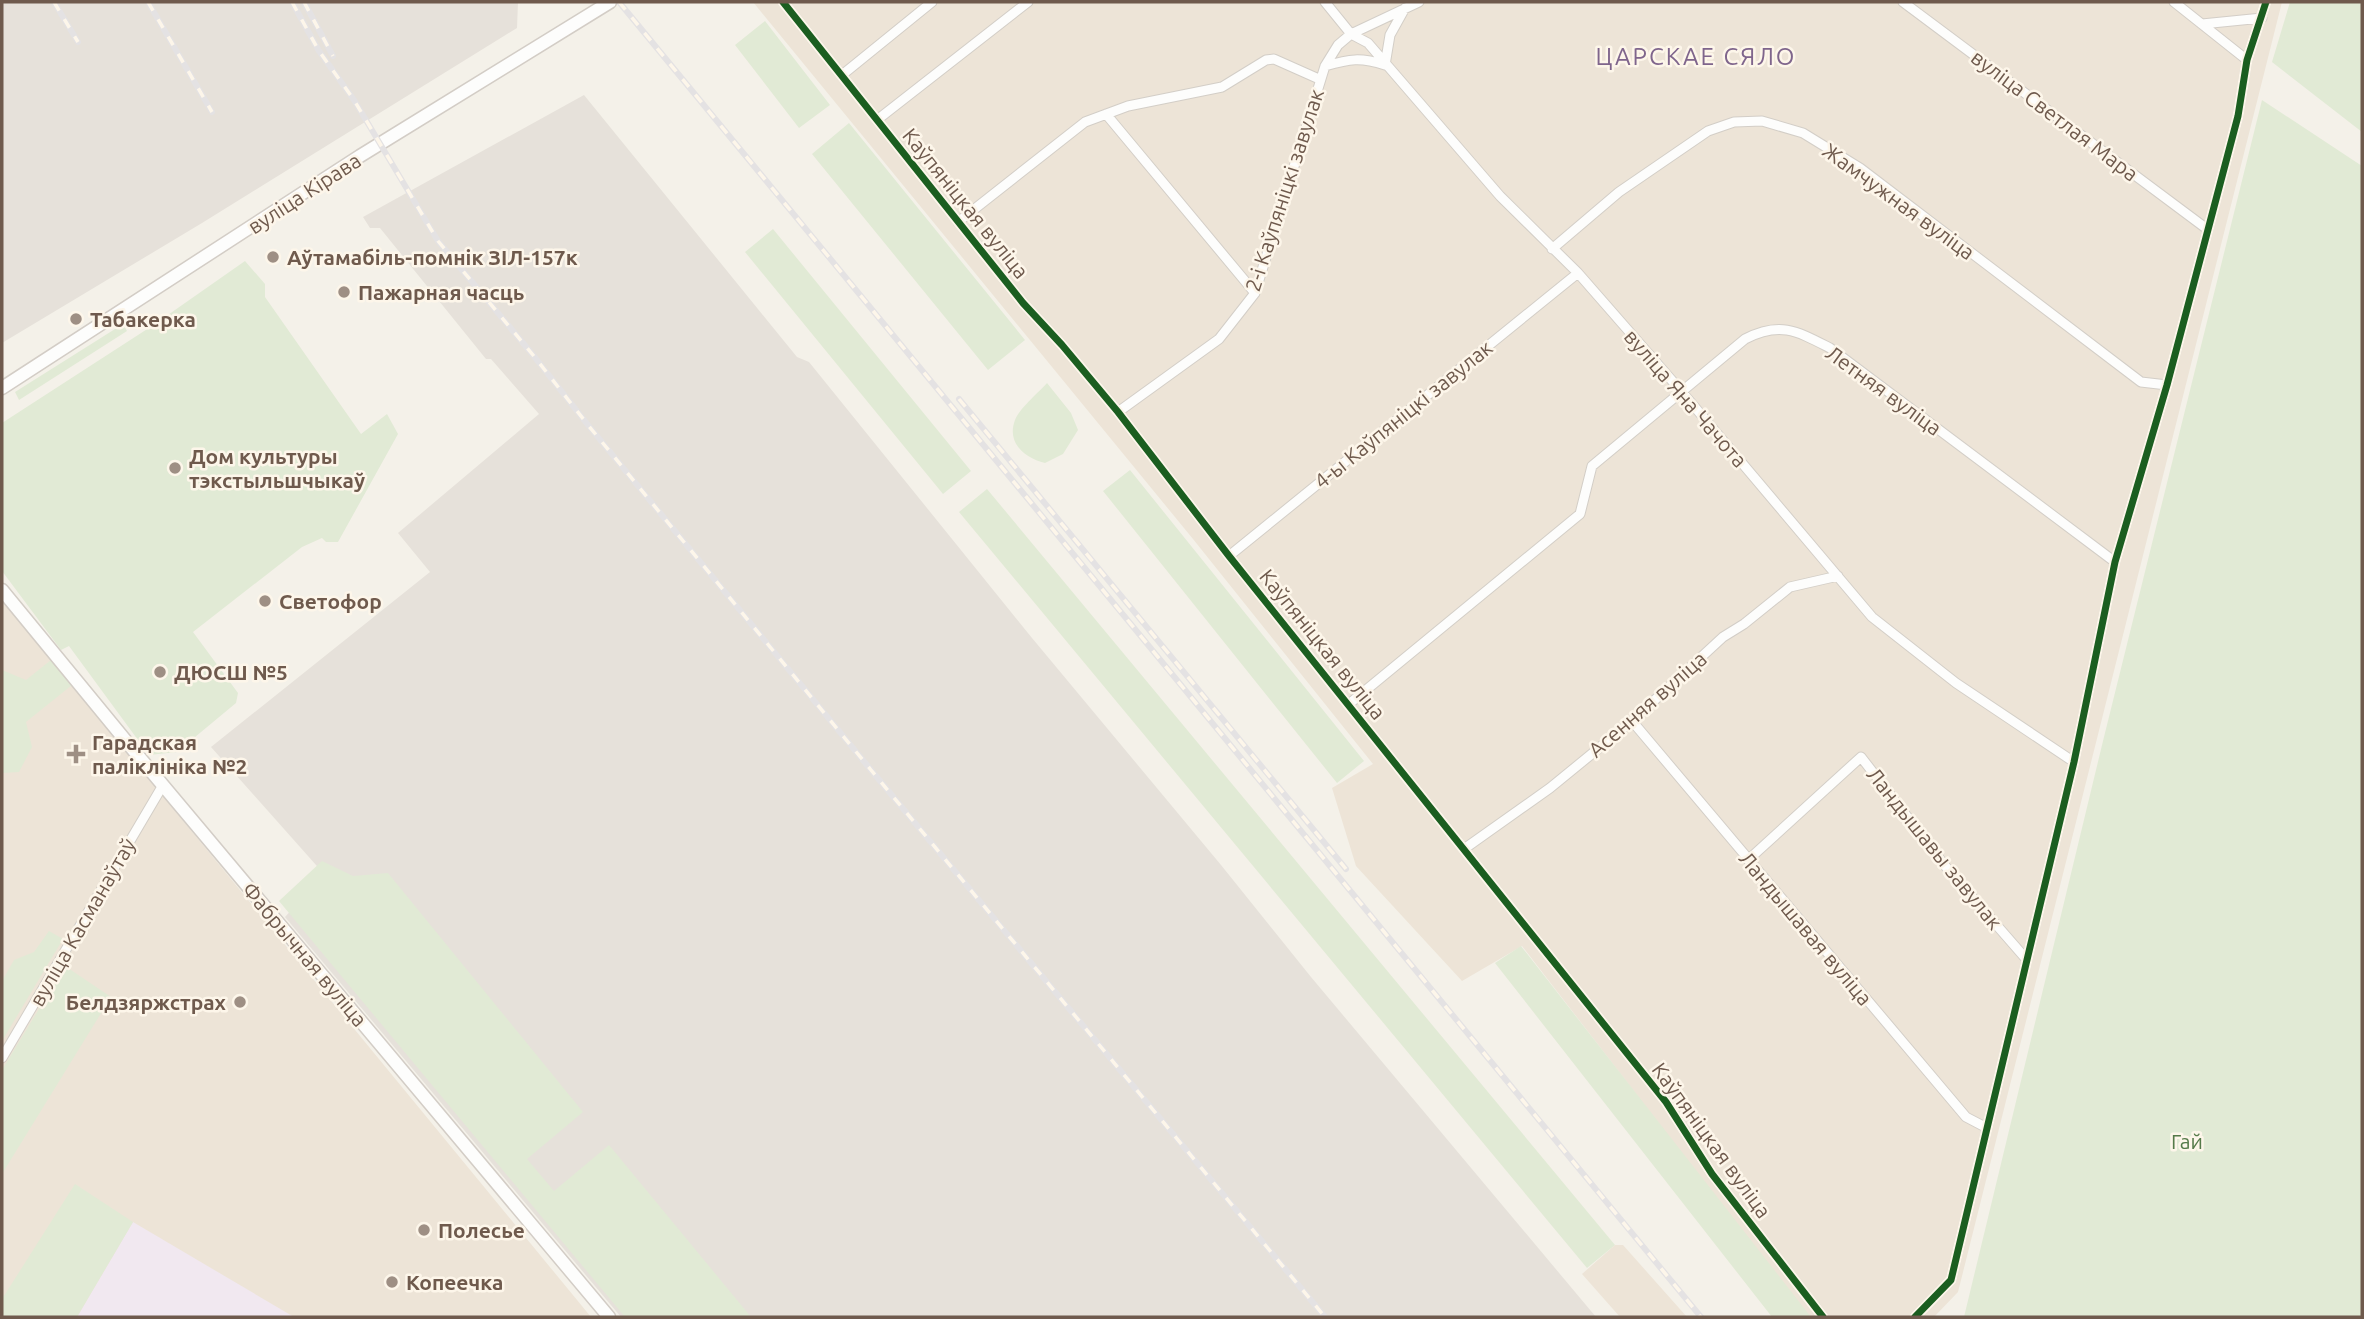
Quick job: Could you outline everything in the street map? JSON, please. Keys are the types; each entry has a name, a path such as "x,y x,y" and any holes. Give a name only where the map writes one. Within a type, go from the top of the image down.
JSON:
{"main road":[{"name":"вуліца Кірава","path":"2,388 360,156 610,2"},
{"name":"Фабрычная вуліца","path":"2,590 609,1317"}],"street":[{"name":"Каўпяніцкая вуліца","path":"783,2 1023,303 1118,412 1229,556 1666,1102 1712,1174 1823,1317"},
{"path":"842,75 932,2"},
{"path":"877,120 1028,2"},
{"name":"вуліца Яна Чачота","path":"1325,2 1351,34 1368,43 1500,196 1577,273 1682,392 1872,617 1956,683 2074,762"},
{"name":"2-і Каўпяніцкі завулак","path":"1118,412 1219,339 1255,293 1325,66 1338,45 1351,34 1419,2"},
{"name":"вуліца Светлая Мара","path":"1903,2 2207,229"},
{"path":"2174,2 2247,60"},
{"path":"1915,1317 1951,1280 2074,762 2115,562 2167,384 2238,116 2247,60 2266,2"},
{"path":"1325,66 1349,59 1366,58 1385,65 1390,35 1406,6"},
{"path":"2202,24 2262,18"},
{"path":"958,222 1085,122 1128,107 1222,87 1252,68 1274,59 1320,79"},
{"path":"1106,114 1255,293"},
{"name":"Жамчужная вуліца","path":"1552,249 1619,192 1708,131 1734,122 1762,121 1804,133 1860,168 2141,382 2167,384"},
{"name":"4-ы Каўпяніцкі завулак","path":"1229,556 1577,273"},
{"name":"Летняя вуліца","path":"1349,704 1580,514 1592,466 1745,339 1763,330 1782,327 1830,348 2115,562"},
{"name":"Асенняя вуліца","path":"1464,849 1550,788 1632,721 1723,637 1744,624 1790,587 1838,576"},
{"name":"Ландышавая вуліца","path":"1632,721 1966,1117 1987,1128"},
{"name":"Ландышавы завулак","path":"1748,860 1861,757 1946,867 2027,960"},
{"name":"вуліца Касманаўтаў","path":"2,1058 163,785"}],"shaded area":[{"path":"2,2 518,2 517,28 2,343"},
{"path":"753,2 2282,2 1958,1292 1934,1317 1808,1317 1522,946 1462,981 1356,866 1332,788 1373,764 1193,539"},
{"path":"584,95 797,357 809,362 1311,977 1596,1317 621,1317 285,917 324,874 211,747 430,572 398,533 539,414 491,359 486,359 380,228 370,228 363,217"},
{"path":"2,599 51,660 591,1317 2,1317"},
{"path":"133,1222 294,1317 77,1317"},
{"path":"1615,1245 1623,1245 1687,1317 1620,1317 1582,1274"}],"green space":[{"path":"2290,2 2362,2 2362,132 2272,62"},
{"path":"765,21 830,105 799,128 735,45"},
{"name":"Гай","path":"2262,100 2362,166 2362,1317 1964,1317 2103,741"},
{"path":"849,123 1025,340 988,370 812,154"},
{"path":"773,229 971,471 943,494 745,252"},
{"path":"245,261 265,284 265,297 361,434 387,414 398,434 338,542 326,542 322,538 302,547 193,632 238,693 236,703 177,752 149,755 69,646 61,650 2,571 2,423 155,324"},
{"path":"123,324 127,331 19,400 15,392"},
{"path":"1047,383 1071,413 1078,430 1063,454 1045,463 1031,458 1020,449 1013,436 1013,429 1021,411"},
{"path":"1130,470 1364,761 1337,783 1103,491"},
{"path":"987,489 1615,1245 1587,1268 959,512"},
{"path":"51,660 72,685 26,722 32,747 19,772 2,773 2,670 26,680"},
{"path":"322,861 353,876 388,873 583,1112 527,1159 554,1191 609,1145 751,1317 625,1317 279,901"},
{"path":"49,931 63,939 2,1041 2,981 14,960 34,952"},
{"path":"1521,946 1811,1317 1772,1317 1495,963"},
{"path":"65,966 111,997 2,1174 2,1070"},
{"path":"75,1184 133,1222 77,1317 2,1317 2,1299"}],"railway":[{"path":"54,2 78,42"},
{"path":"148,2 212,112"},
{"path":"292,2 319,51 354,100 438,241 871,770 1325,1317"},
{"path":"304,2 333,56"},
{"path":"619,2 1701,1317"},
{"path":"959,399 1346,869"}],"cycle path":[{"path":"783,2 1023,303 1118,412 1229,556 1666,1102 1712,1174 1823,1317"},
{"path":"1915,1317 1951,1280 2074,762 2115,562 2167,385 2238,116 2247,60 2266,2"}],"place":[{"name":"Аўтамабіль-помнік ЗІЛ-157к","path":"273,257"},
{"name":"Пажарная часць","path":"344,292"},
{"name":"Табакерка","path":"76,319"},
{"name":"Дом культуры тэкстыльшчыкаў","path":"175,468"},
{"name":"Светофор","path":"265,601"},
{"name":"ДЮСШ №5","path":"160,672"},
{"name":"Гарадская паліклініка №2","path":"76,754"},
{"name":"Белдзяржстрах","path":"240,1002"},
{"name":"Полесье","path":"424,1230"},
{"name":"Копеечка","path":"392,1282"}],"district":[{"name":"ЦАРСКАЕ СЯЛО","path":"1696,56"}]}
